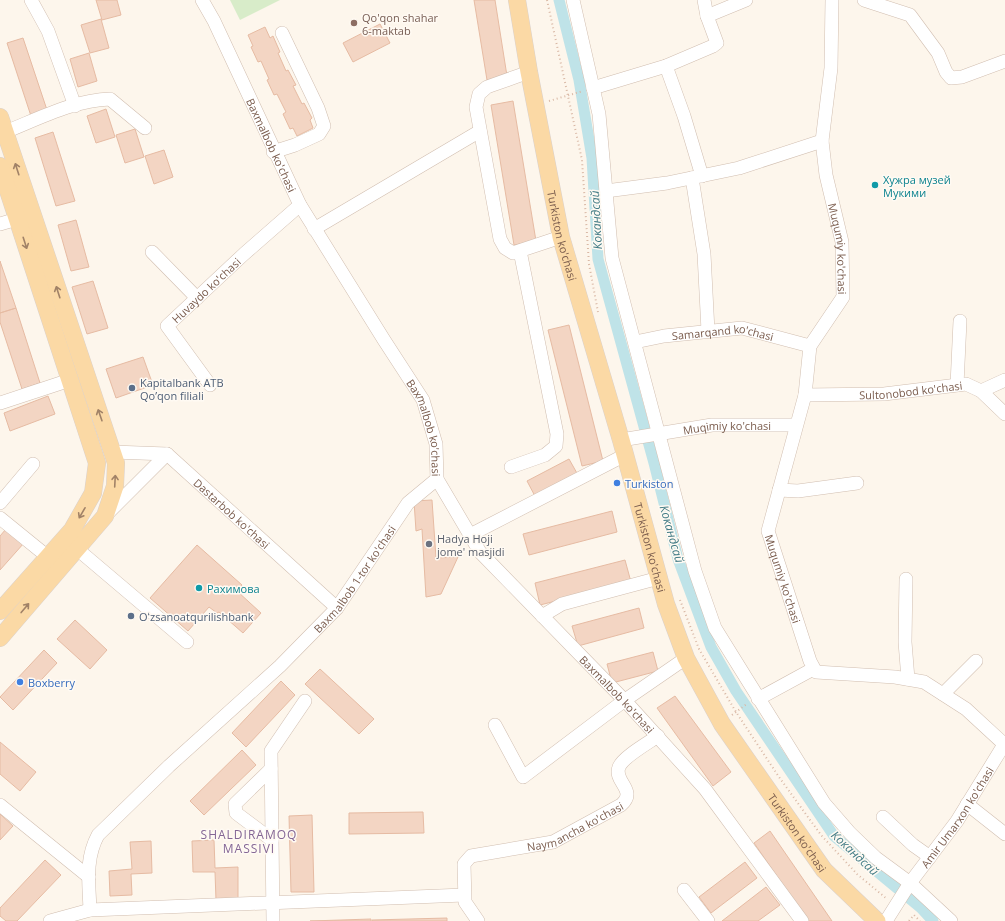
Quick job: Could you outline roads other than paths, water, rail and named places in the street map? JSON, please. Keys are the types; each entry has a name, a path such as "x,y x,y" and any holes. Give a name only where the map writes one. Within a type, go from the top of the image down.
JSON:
{"main road":[{"name":"Turkiston ko'chasi","path":"517,0 529,72 561,237 627,444 659,578 686,658 722,724 824,870 877,921"},
{"path":"0,638 104,516 116,486 116,463 113,452 2,124"},
{"path":"0,166 3,184 17,219 97,463 93,493 72,530 0,611"}],"street":[{"path":"31,0 48,31 75,106"},
{"name":"Baxmalbob ko'chasi","path":"202,0 214,21 273,152 300,205 423,400 436,444 437,479 480,552 625,700 705,789 802,921"},
{"path":"573,0 599,114 612,258 695,571 715,628 755,699 824,803 850,833 876,858 951,921"},
{"path":"593,88 666,66 717,43 707,16 704,0"},
{"path":"707,16 746,0"},
{"name":"Muqumiy ko'chasi","path":"813,669 768,531 805,395 810,346 843,297 842,242 826,175 822,141 831,68 832,0"},
{"path":"864,0 910,15 938,53 946,72 951,78 962,77 1005,61"},
{"path":"273,152 295,145 319,134 324,126 318,108 282,32"},
{"path":"666,66 684,116 697,177 704,254 708,331"},
{"path":"529,72 487,87 479,94 476,107 500,239 505,248 513,254 561,237"},
{"path":"2,124 98,99 110,99 145,128"},
{"path":"314,229 480,131"},
{"path":"606,191 697,177 739,168 822,141"},
{"name":"Huvaydo ko'chasi","path":"210,385 167,326 300,205"},
{"path":"0,224 17,219"},
{"path":"511,467 545,455 556,446 557,434 520,251"},
{"path":"152,252 197,298"},
{"path":"957,385 960,322"},
{"name":"Samarqand ko'chasi","path":"634,342 664,336 742,328 810,346"},
{"path":"0,403 70,380"},
{"path":"981,391 1005,380"},
{"name":"Sultonobod ko'chasi","path":"805,395 884,394 966,384 981,391 1005,414"},
{"name":"Muqimiy ko'chasi","path":"470,535 627,444 659,433 712,425 796,425"},
{"path":"113,452 167,454"},
{"path":"104,516 167,454"},
{"name":"Dastarbob ko'chasi","path":"167,454 337,608"},
{"path":"0,503 33,464"},
{"name":"Baxmalbob 1-tor ko'chasi","path":"90,910 88,862 92,846 98,835 169,766 268,676 337,608 408,503 437,479"},
{"path":"779,490 798,491 857,483"},
{"path":"0,518 48,557"},
{"path":"76,548 187,642"},
{"path":"542,616 562,604 659,578"},
{"path":"906,578 905,642 908,679"},
{"path":"495,725 523,777 625,700 686,658"},
{"path":"943,694 976,661"},
{"path":"755,699 813,669 816,672 828,674 908,679 924,682 966,709 1005,744"},
{"path":"273,921 271,751 305,701"},
{"name":"Naymancha ko'chasi","path":"464,895 464,864 471,856 553,842 621,805 627,800 628,795 619,776 618,768 623,760 658,736"},
{"name":"Amir Umarxon ko'chasi","path":"886,921 908,886 967,804 1005,744"},
{"path":"271,769 235,804 235,809 236,813 272,840"},
{"path":"967,804 1005,834"},
{"path":"0,805 89,877"},
{"path":"883,817 913,845 930,857"},
{"path":"684,890 708,921"},
{"path":"58,920 90,910 464,895 465,902 478,921"}],"waterway":[{"name":"Кокандсай","path":"559,0 579,80 592,158 598,259 654,463 678,559 711,647 736,691 834,836 921,908 933,921"}],"place":[{"name":"Qo'qon shahar 6-maktab","path":"354,23"},
{"name":"Хужра музей Мукими","path":"875,185"},
{"name":"Kapitalbank ATB Qo’qon filiali","path":"132,388"},
{"name":"Turkiston","path":"617,483"},
{"name":"Hadya Hoji jome' masjidi","path":"429,544"},
{"name":"Рахимова","path":"199,588"},
{"name":"Oʻzsanoatqurilishbank","path":"131,616"},
{"name":"Boxberry","path":"20,682"}],"district":[{"name":"SHALDIRAMOQ MASSIVI","path":"249,841"}]}
